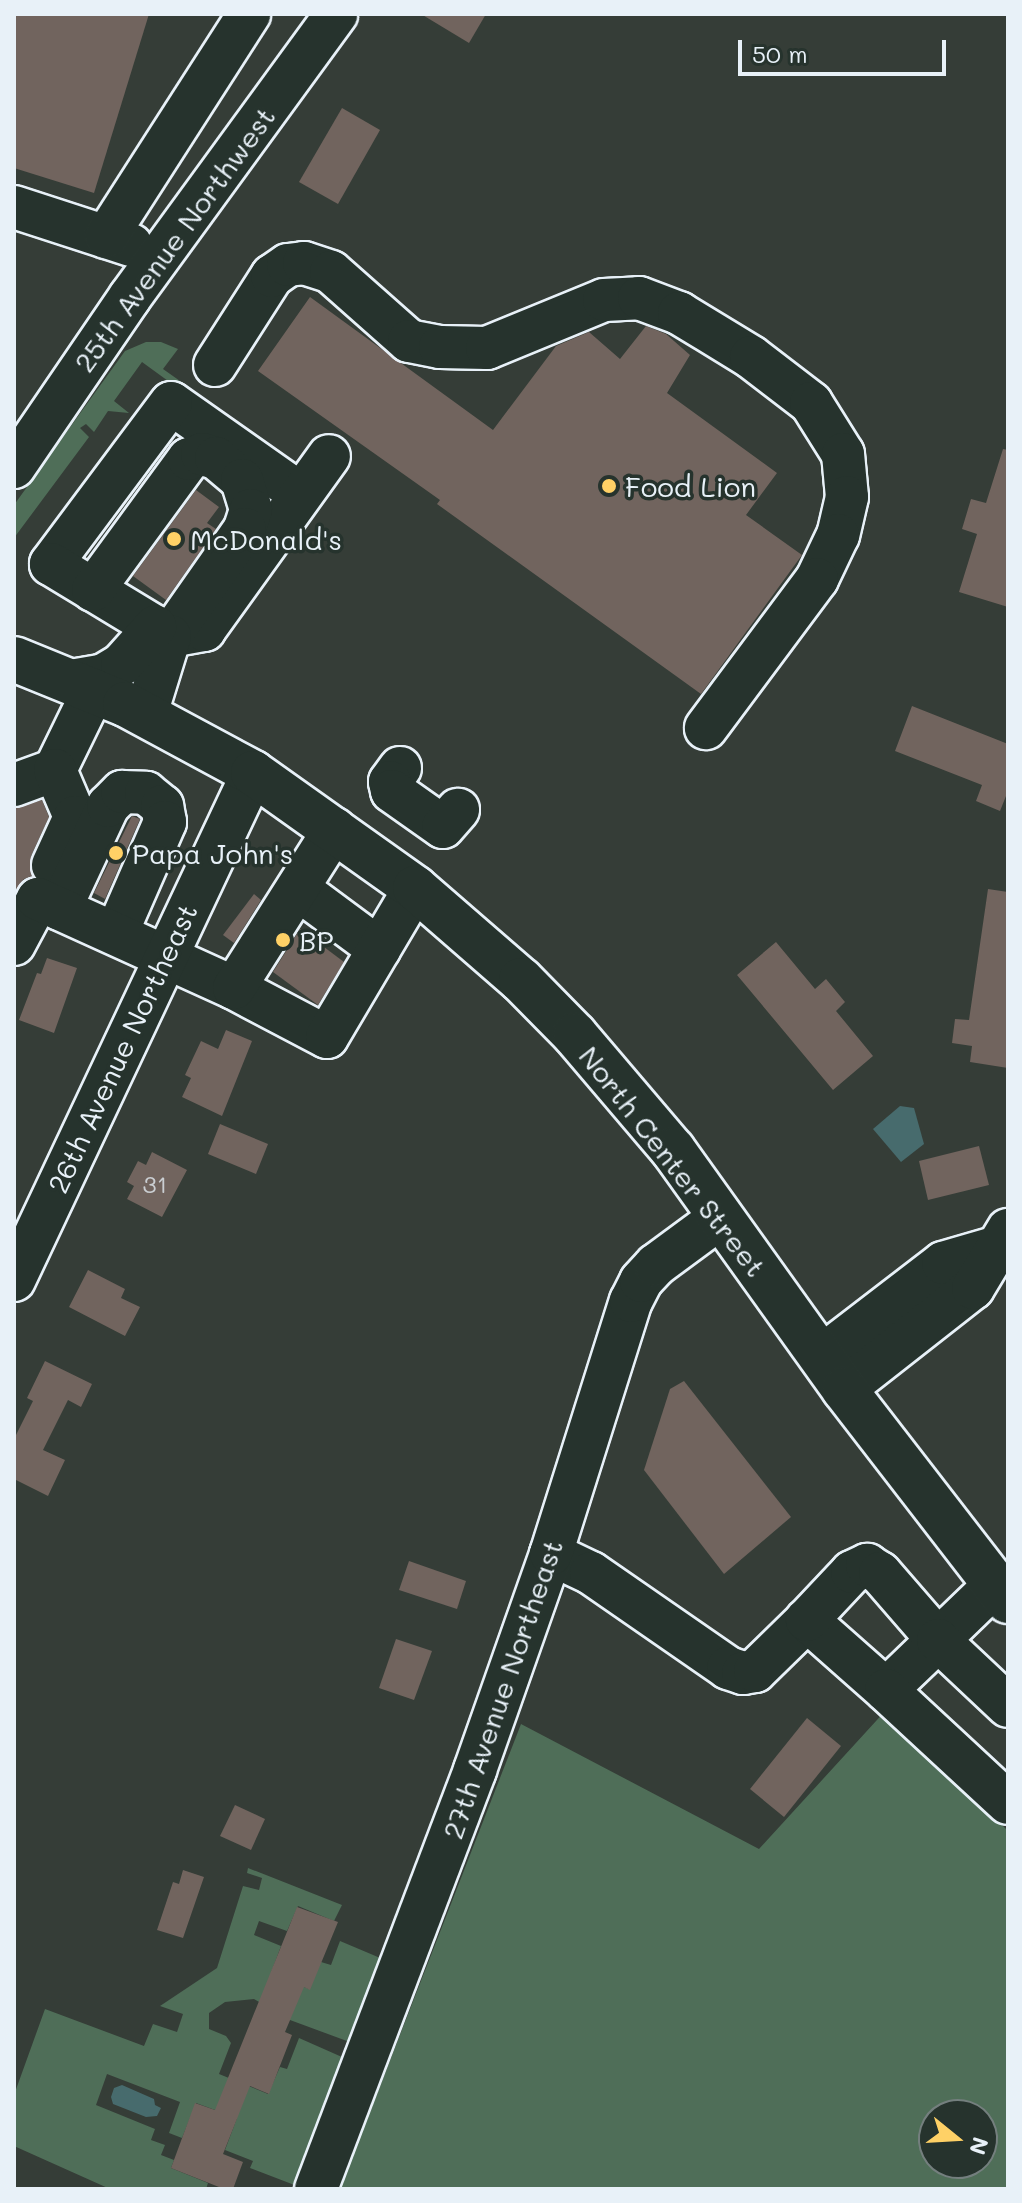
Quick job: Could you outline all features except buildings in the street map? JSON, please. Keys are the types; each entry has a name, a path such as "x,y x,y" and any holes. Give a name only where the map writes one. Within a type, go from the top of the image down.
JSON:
{"main road":[{"name":"North Center Street","path":"15,661 82,685 146,714 253,773 415,888 487,949 575,1035 665,1141 833,1373 1002,1593"}],"street":[{"path":"106,237 249,14"},
{"name":"25th Avenue Northwest","path":"14,467 161,255 336,14"},
{"path":"14,207 161,255"},
{"path":"215,365 272,276 288,265 304,263 331,272 409,341 440,347 487,348 604,300 639,298 679,313 751,357 811,403 843,454 847,497 838,535 817,579 706,728"},
{"path":"299,493 171,403 51,564 162,632 204,630 285,521 299,493 329,456"},
{"path":"49,904 75,817 55,770 82,685 122,664 162,632 238,541 251,510 247,488 236,473 216,458 195,455 181,467 93,590"},
{"path":"146,714 162,632"},
{"path":"400,768 389,784 392,791 443,827 458,810"},
{"path":"14,785 55,770"},
{"name":"26th Avenue Northeast","path":"14,1280 253,773"},
{"path":"14,944 49,904 108,806 122,792 146,793 162,806 165,822 116,934"},
{"path":"234,988 335,829"},
{"path":"49,904 234,988 327,1037 415,888"},
{"path":"298,889 379,949"},
{"name":"27th Avenue Northeast","path":"316,2189 475,1770 551,1554 636,1291 656,1265 721,1217"},
{"path":"833,1373 1001,1239"},
{"path":"551,1554 591,1573 728,1668 743,1673 755,1671 852,1572 867,1565 880,1573 938,1640 1008,1706"},
{"path":"886,1690 938,1640 1002,1593"},
{"path":"807,1620 1008,1803"}],"green space":[{"path":"146,342 161,342 178,349 163,369 278,450 274,458 142,362 114,401 129,413 108,411 94,432 86,424 80,428 89,437 14,538 14,505 125,351"},
{"path":"887,1709 1008,1831 1008,2189 340,2189 521,1724 759,1849"},
{"path":"248,1868 342,1905 334,1921 298,1906 287,1931 259,1921 254,1935 281,1946 271,1973 309,1989 321,1962 331,1965 340,1941 385,1960 355,2044 290,2020 254,1999 225,2002 209,2013 209,2029 226,2036 231,2043 219,2074 268,2094 280,2067 287,2069 299,2038 351,2061 297,2186 250,2168 253,2161 225,2150 237,2118 196,2103 182,2138 169,2133 180,2102 107,2074 96,2105 155,2129 151,2140 165,2145 161,2155 174,2160 171,2168 208,2183 206,2189 110,2189 14,2146 14,2095 45,2009 144,2046 153,2024 177,2032 183,2014 160,2006 217,1968 243,1886 259,1890 262,1878 247,1873"}],"water":[{"path":"900,1106 914,1108 924,1144 901,1162 873,1129"},
{"path":"122,2085 154,2099 155,2105 161,2108 157,2116 146,2117 113,2104 111,2097 114,2088"}],"place":[{"name":"Food Lion","path":"609,486"},
{"name":"McDonald's","path":"174,539"},
{"name":"Papa John's","path":"116,853"},
{"name":"BP","path":"283,940"}]}
